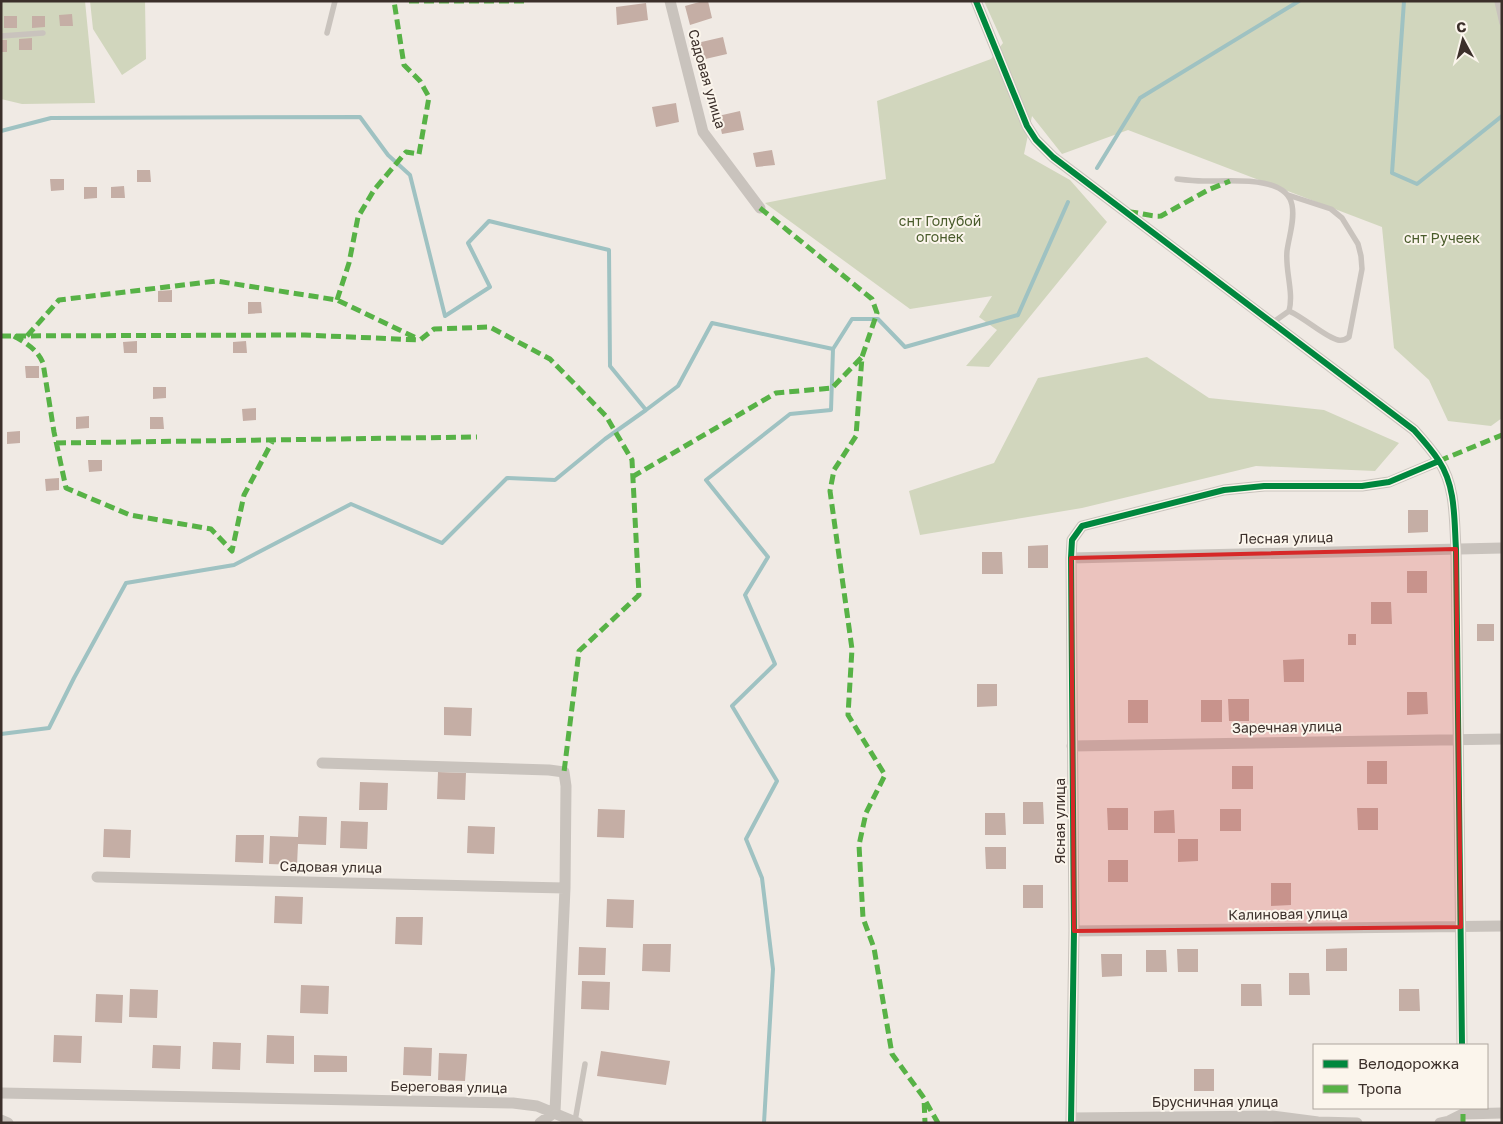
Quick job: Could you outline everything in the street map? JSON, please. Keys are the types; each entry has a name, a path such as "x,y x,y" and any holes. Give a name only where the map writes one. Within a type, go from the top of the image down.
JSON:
{"street":[{"name":"Садовая улица","path":"670,1 703,132 760,208"},
{"path":"976,1 1027,126 1036,140 1053,156 1414,430 1439,461 1449,480 1454,503 1456,549 1462,1044"},
{"name":"Ясная улица","path":"1072,1120 1074,931 1072,540 1082,526 1224,490 1264,486 1362,486 1389,482 1439,461"},
{"name":"Лесная улица","path":"1071,558 1502,548"},
{"name":"Заречная улица","path":"1072,746 1502,739"},
{"path":"322,763 564,772 566,786 565,888 555,1112 540,1123"},
{"name":"Садовая улица","path":"96,877 565,888"},
{"name":"Калиновая улица","path":"1074,931 1502,926"},
{"name":"Береговая улица","path":"1,1093 514,1103 536,1106 576,1122"},
{"path":"1440,1123 1449,1121 1463,1111 1502,1113"},
{"name":"Брусничная улица","path":"1072,1120 1272,1116 1318,1122 1357,1123"},
{"path":"1,1120 8,1123"}],"lane":[{"path":"327,33 335,1"},
{"path":"1496,1 1502,22"},
{"path":"1,36 43,33"},
{"path":"1177,179 1204,181 1243,180 1267,184 1282,190 1288,195 1331,209 1342,218 1358,244 1362,269 1349,337 1346,340 1340,341 1332,338 1300,316 1289,311"},
{"path":"1272,323 1289,311 1292,302 1287,275 1287,252 1293,218 1292,205 1288,195"},
{"path":"576,1122 584,1064"}],"highlighted area":[{"path":"1456,549 1461,927 1074,931 1071,558"}],"green space":[{"path":"1,1 85,1 95,103 22,104 1,99"},
{"path":"90,1 145,1 146,59 122,75 93,29"},
{"path":"984,1 1502,1 1502,418 1491,426 1448,421 1429,380 1394,348 1382,227 1128,130 1062,154 1032,116 1024,154 1070,180 1107,222 989,367 966,366 997,330 979,317 992,296 910,309 765,203 886,179 877,101 991,59 1003,43"},
{"path":"1147,357 1209,398 1324,410 1399,443 1375,471 1256,466 1082,508 920,535 909,491 994,463 1038,378"}],"building":[{"path":"708,1 712,18 690,25 685,6"},
{"path":"646,3 648,20 617,25 616,7"},
{"path":"72,14 73,26 60,26 59,15"},
{"path":"4,16 17,16 17,28 4,28"},
{"path":"32,16 45,16 45,27 32,28"},
{"path":"723,37 727,54 701,60 697,43"},
{"path":"32,38 32,50 19,50 19,39"},
{"path":"1,40 7,40 7,52 1,52"},
{"path":"676,103 679,122 656,127 652,107"},
{"path":"740,111 744,130 722,134 718,116"},
{"path":"772,150 775,165 756,167 753,153"},
{"path":"137,170 150,170 151,182 137,182"},
{"path":"50,179 64,179 64,190 51,191"},
{"path":"124,186 125,198 111,198 111,187"},
{"path":"84,187 97,187 97,198 84,199"},
{"path":"172,290 172,302 158,302 158,291"},
{"path":"248,302 261,302 262,313 248,314"},
{"path":"137,341 137,353 124,353 123,342"},
{"path":"246,341 247,353 233,353 233,342"},
{"path":"25,366 39,366 39,378 26,378"},
{"path":"153,387 166,387 166,398 153,399"},
{"path":"256,408 256,420 243,421 242,409"},
{"path":"89,416 89,428 76,429 76,417"},
{"path":"150,417 163,417 164,429 150,429"},
{"path":"20,431 20,443 7,444 7,432"},
{"path":"88,460 102,460 102,471 89,472"},
{"path":"59,478 59,490 46,491 45,479"},
{"path":"1408,510 1428,510 1428,532 1408,533"},
{"path":"1048,545 1048,568 1028,568 1028,546"},
{"path":"982,552 1002,552 1003,574 982,574"},
{"path":"1407,571 1427,571 1427,593 1407,593"},
{"path":"1371,602 1391,602 1392,624 1371,624"},
{"path":"1477,624 1494,624 1494,641 1477,641"},
{"path":"1348,634 1356,634 1356,645 1348,645"},
{"path":"1304,659 1304,682 1284,682 1283,660"},
{"path":"977,684 997,684 997,706 977,707"},
{"path":"1407,692 1427,692 1428,714 1407,715"},
{"path":"1228,699 1249,699 1249,721 1229,721"},
{"path":"1128,700 1148,700 1148,723 1128,723"},
{"path":"1201,700 1222,700 1222,722 1201,722"},
{"path":"444,707 472,708 471,736 444,735"},
{"path":"1367,761 1387,761 1387,784 1367,784"},
{"path":"1232,766 1253,766 1253,789 1232,789"},
{"path":"438,772 466,773 465,800 437,799"},
{"path":"360,782 388,783 387,810 359,810"},
{"path":"1023,802 1043,802 1044,824 1023,824"},
{"path":"1107,808 1128,808 1128,830 1108,830"},
{"path":"1357,808 1378,808 1378,830 1358,830"},
{"path":"598,809 625,810 624,838 597,837"},
{"path":"1220,809 1241,809 1241,831 1220,831"},
{"path":"1174,810 1175,833 1154,833 1154,811"},
{"path":"985,813 1005,813 1006,835 985,835"},
{"path":"299,816 327,817 326,845 298,844 297,865 269,864 270,836 298,837"},
{"path":"341,821 368,822 367,849 340,848"},
{"path":"468,826 495,827 494,854 467,853"},
{"path":"104,829 131,830 130,858 103,857"},
{"path":"236,835 264,835 263,863 235,862"},
{"path":"1178,839 1198,839 1198,861 1178,862"},
{"path":"985,847 1006,847 1006,869 986,869"},
{"path":"1108,860 1128,860 1128,882 1108,882"},
{"path":"1271,883 1291,883 1291,905 1271,906"},
{"path":"1023,885 1043,885 1043,908 1023,908"},
{"path":"275,896 303,897 302,924 274,923"},
{"path":"607,899 634,900 633,928 606,927"},
{"path":"396,917 423,917 422,945 395,944"},
{"path":"643,944 671,944 670,972 642,971"},
{"path":"579,947 606,948 605,975 578,975"},
{"path":"1347,948 1347,971 1326,971 1326,949"},
{"path":"1177,949 1198,949 1198,972 1178,972"},
{"path":"1146,950 1166,950 1167,972 1146,972"},
{"path":"1101,954 1122,954 1122,976 1102,977"},
{"path":"1289,973 1309,973 1310,995 1289,995"},
{"path":"582,981 610,982 609,1010 581,1009"},
{"path":"1241,984 1261,984 1262,1006 1241,1006"},
{"path":"301,985 329,986 328,1014 300,1013"},
{"path":"130,989 158,990 157,1018 129,1017"},
{"path":"1399,989 1419,989 1420,1011 1399,1011"},
{"path":"96,994 123,995 122,1023 95,1022"},
{"path":"54,1035 82,1036 81,1063 53,1062"},
{"path":"267,1035 294,1036 294,1064 266,1063"},
{"path":"213,1042 241,1043 240,1070 212,1069"},
{"path":"153,1045 181,1046 180,1069 152,1068"},
{"path":"404,1047 432,1048 431,1076 403,1075"},
{"path":"601,1051 670,1061 666,1085 597,1076"},
{"path":"439,1053 467,1054 465,1081 438,1080"},
{"path":"314,1055 347,1056 347,1072 314,1072"},
{"path":"1194,1069 1214,1069 1214,1091 1194,1091"}],"waterway":[{"path":"1097,168 1140,98 1299,1"},
{"path":"1404,1 1392,173 1417,184 1502,116"},
{"path":"1,131 51,118 360,117 388,155 410,175 445,316 490,287 468,243 489,221 609,250 610,366 646,410 678,386 712,323 833,349 852,319 878,319 905,347 1018,315 1068,202"},
{"path":"764,1123 773,969 762,878 746,839 777,781 732,706 775,664 745,595 768,557 706,480 790,414 831,410 833,349"},
{"path":"1,734 49,728 126,583 234,565 351,504 442,543 507,478 555,480 605,439 646,410"}],"marked path":[{"path":"337,300 349,263 358,217 374,190 406,152 419,154 429,97 420,81 404,65 394,1"},
{"path":"409,1 529,1"},
{"path":"1128,212 1161,216 1208,190 1230,181"},
{"path":"760,208 872,299 877,313 862,357 856,436 834,470 830,491 852,649 848,715 885,775 866,813 859,845 863,918 874,948 892,1054 924,1098 925,1123"},
{"path":"27,336 59,300 216,281 337,300 416,338"},
{"path":"1,336 305,335 420,340 434,329 490,327 550,359 606,416 632,460 639,595 579,651 564,772"},
{"path":"14,336 35,350 43,363 54,432 66,488 130,515 211,529 232,551 244,495 273,440"},
{"path":"632,477 776,393 832,388 862,357"},
{"path":"1439,461 1502,435"},
{"path":"56,443 477,437"},
{"path":"926,1102 938,1123"},
{"path":"1463,1114 1463,1123"}],"cycle path":[{"path":"976,1 1027,126 1036,140 1053,157 1414,430 1445,471 1453,503 1456,549 1462,1044"},
{"path":"1071,1123 1074,931 1072,540 1082,526 1224,490 1264,486 1362,486 1389,482 1439,461"}],"park label":[{"name":"снт Голубой огонек","path":"940,230"},
{"name":"снт Ручеек","path":"1442,238"}]}
